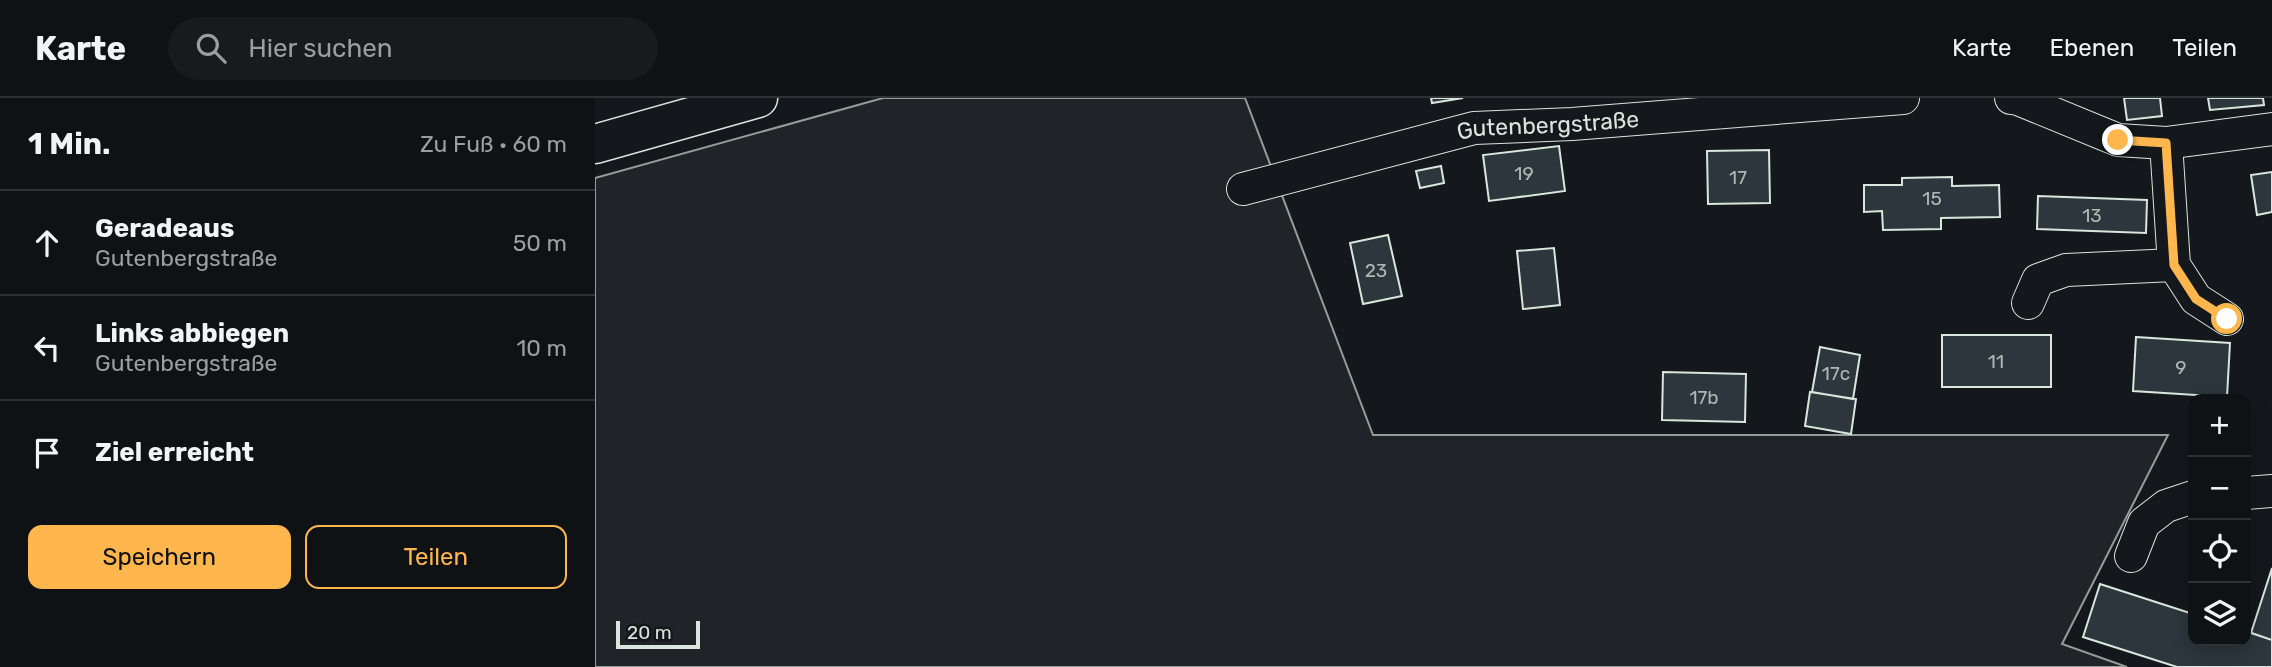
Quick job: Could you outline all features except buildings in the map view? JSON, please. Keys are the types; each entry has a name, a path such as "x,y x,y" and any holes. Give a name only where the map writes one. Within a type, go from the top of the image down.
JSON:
{"main road":[{"path":"595,144 758,98"}],"street":[{"name":"Gutenbergstraße","path":"1243,189 1474,128 1572,124 1903,98"},
{"path":"2011,98 2118,140 2166,143 2272,129"},
{"path":"2166,143 2174,265 2196,299 2227,319"},
{"path":"2028,303 2038,280 2066,271 2174,265"},
{"path":"2251,493 2272,491"},
{"path":"2131,556 2144,523 2166,506 2188,499"}],"shaded area":[{"path":"883,98 1245,98 1373,435 2168,435 2062,644 2127,667 595,667 595,178"}],"route":[{"path":"2118,140 2166,143 2174,265 2196,299 2227,319"}]}
